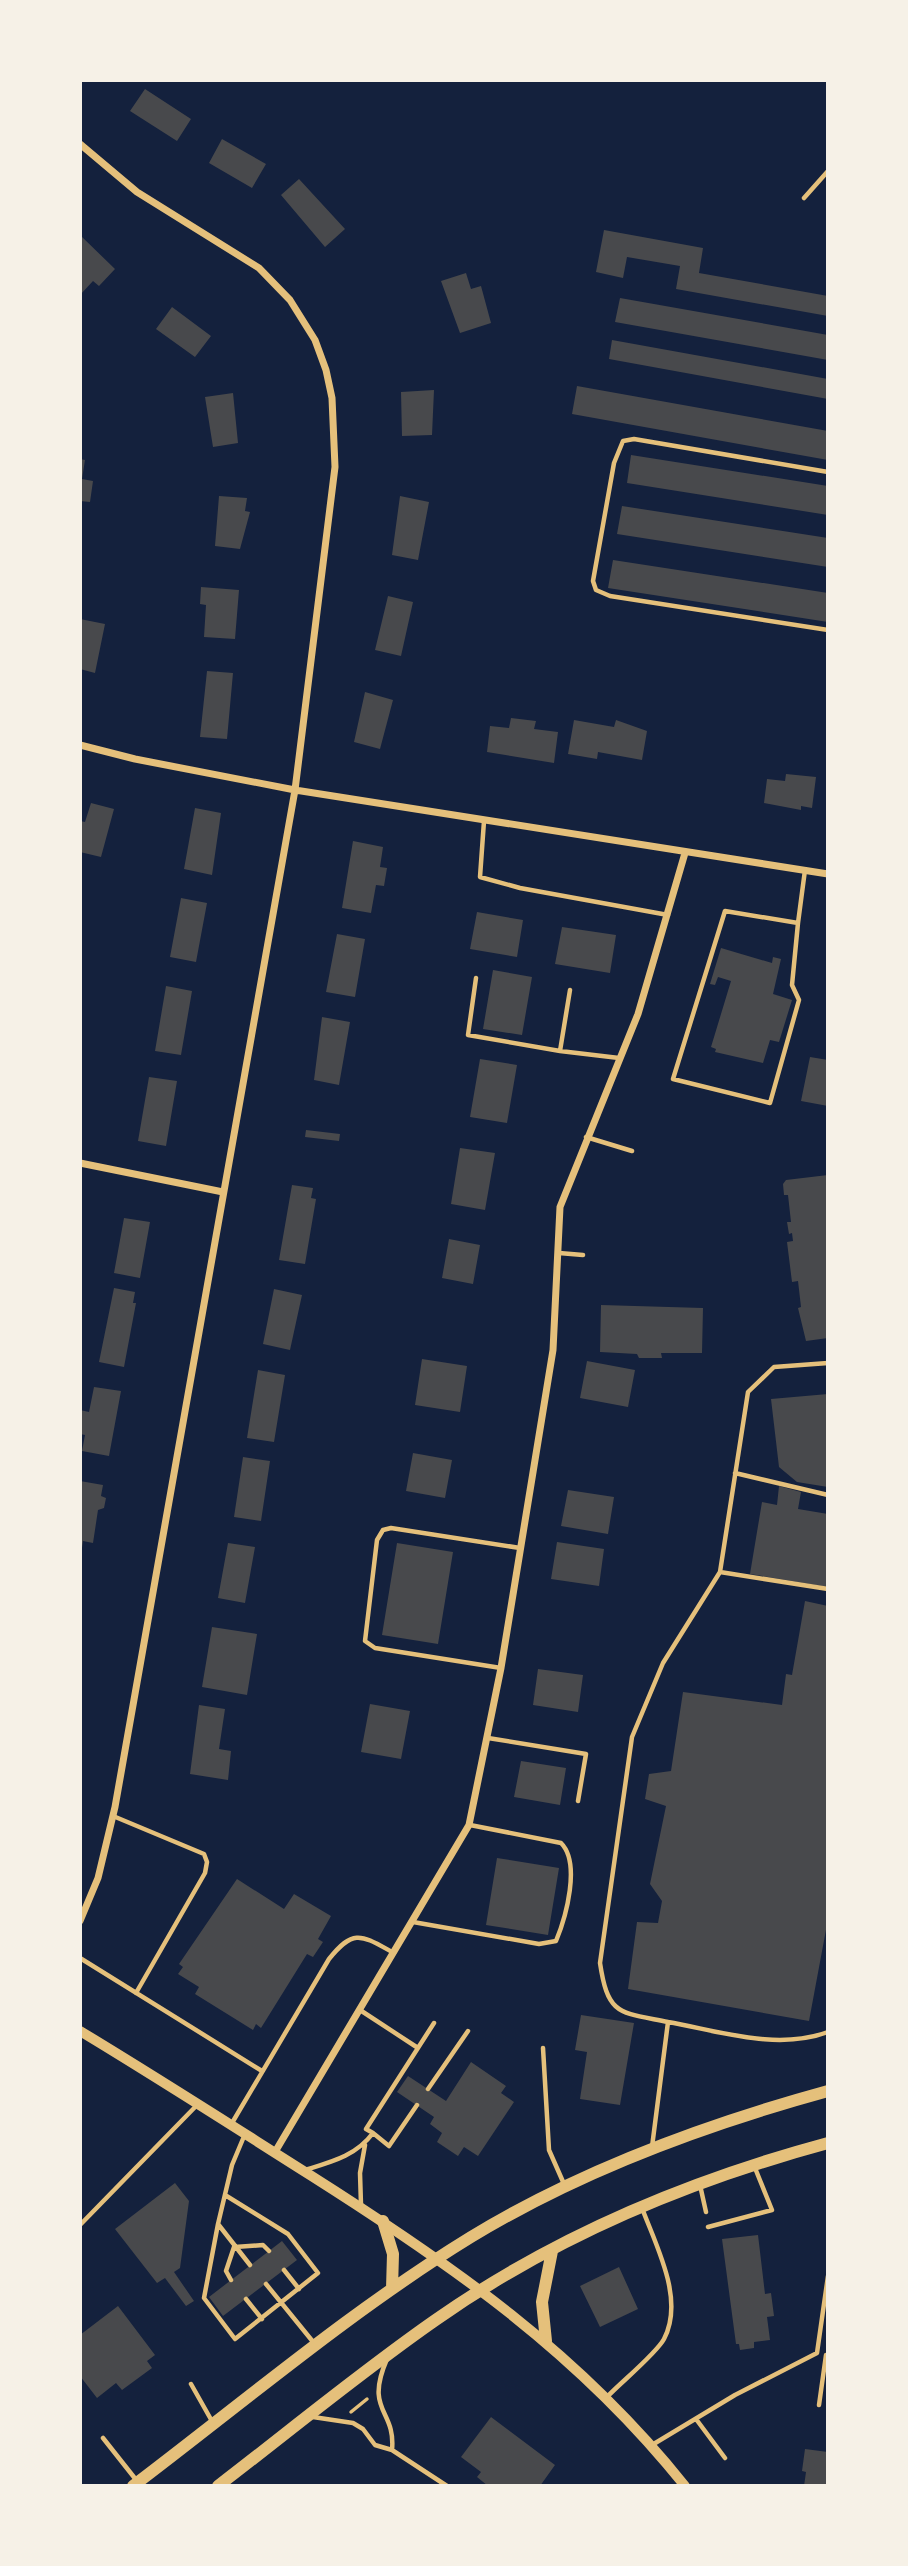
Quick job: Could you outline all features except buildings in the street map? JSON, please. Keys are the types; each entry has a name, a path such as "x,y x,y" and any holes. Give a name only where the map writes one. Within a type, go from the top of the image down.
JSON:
{"main road":[{"path":"136,2484 392,2289 516,2211 652,2148 714,2125 828,2091"},
{"path":"218,2486 390,2354 483,2290 552,2251 642,2207 754,2165 828,2143"},
{"path":"383,2221 393,2256 392,2289"},
{"path":"546,2341 543,2298 552,2251"}],"street":[{"path":"80,144 137,192 259,268 290,300 315,340 326,370 332,398 335,467 295,790 113,1816 98,1878 80,1921"},
{"path":"80,745 135,759 295,790 828,874"},
{"path":"275,2152 469,1825 501,1668 553,1350 560,1207 620,1058 668,915 685,853"},
{"path":"80,1164 223,1192"},
{"path":"80,2031 383,2221 483,2290 546,2341 607,2397 685,2486"}],"lane":[{"path":"804,198 828,171"},
{"path":"828,472 634,439 624,441 614,464 593,581 596,590 610,596 828,630"},
{"path":"485,821 479,864 480,877 520,888 668,915"},
{"path":"798,923 725,911 673,1079 770,1104 799,1000 792,985 805,870"},
{"path":"477,978 468,1035 620,1058"},
{"path":"560,1051 570,990"},
{"path":"586,1137 632,1151"},
{"path":"559,1253 583,1255"},
{"path":"828,1363 774,1367 748,1392 720,1572 663,1663 632,1737 600,1963 604,1989 610,2002 623,2012 777,2041 810,2039 828,2032"},
{"path":"735,1474 828,1495"},
{"path":"501,1668 375,1648 365,1641 377,1540 383,1530 391,1528 520,1549"},
{"path":"720,1572 828,1589"},
{"path":"488,1738 586,1754 578,1801"},
{"path":"113,1816 204,1854 207,1862 205,1873 136,1993"},
{"path":"413,1922 540,1944 556,1941 573,1868 565,1847 561,1843 469,1825"},
{"path":"231,2124 329,1959 349,1938 372,1941 394,1953"},
{"path":"80,1958 262,2071"},
{"path":"360,2010 418,2048"},
{"path":"652,2148 667,2022"},
{"path":"417,2105 389,2146 366,2129 433,2023"},
{"path":"428,2089 468,2031"},
{"path":"543,2048 549,2150 565,2187"},
{"path":"80,2225 198,2103"},
{"path":"225,2196 288,2234 318,2273 282,2305 235,2339 204,2298 218,2224 232,2165 245,2133"},
{"path":"303,2170 340,2160 365,2144 373,2133"},
{"path":"361,2207 360,2173 365,2144"},
{"path":"708,2227 772,2210 754,2165"},
{"path":"700,2185 706,2212"},
{"path":"607,2397 664,2339 671,2309 666,2270 642,2207"},
{"path":"218,2224 250,2266"},
{"path":"234,2247 263,2245 269,2251"},
{"path":"231,2280 226,2272 234,2247"},
{"path":"284,2270 299,2289"},
{"path":"652,2446 735,2395 817,2353 828,2276"},
{"path":"265,2284 316,2346"},
{"path":"246,2299 262,2319"},
{"path":"390,2354 377,2392 380,2411 394,2432 392,2450"},
{"path":"819,2405 826,2355"},
{"path":"191,2384 214,2424"},
{"path":"309,2417 353,2423 363,2430 375,2445 392,2450 447,2486"},
{"path":"696,2419 725,2458"},
{"path":"103,2438 136,2484"}],"path":[{"path":"349,2413 371,2396"}]}
